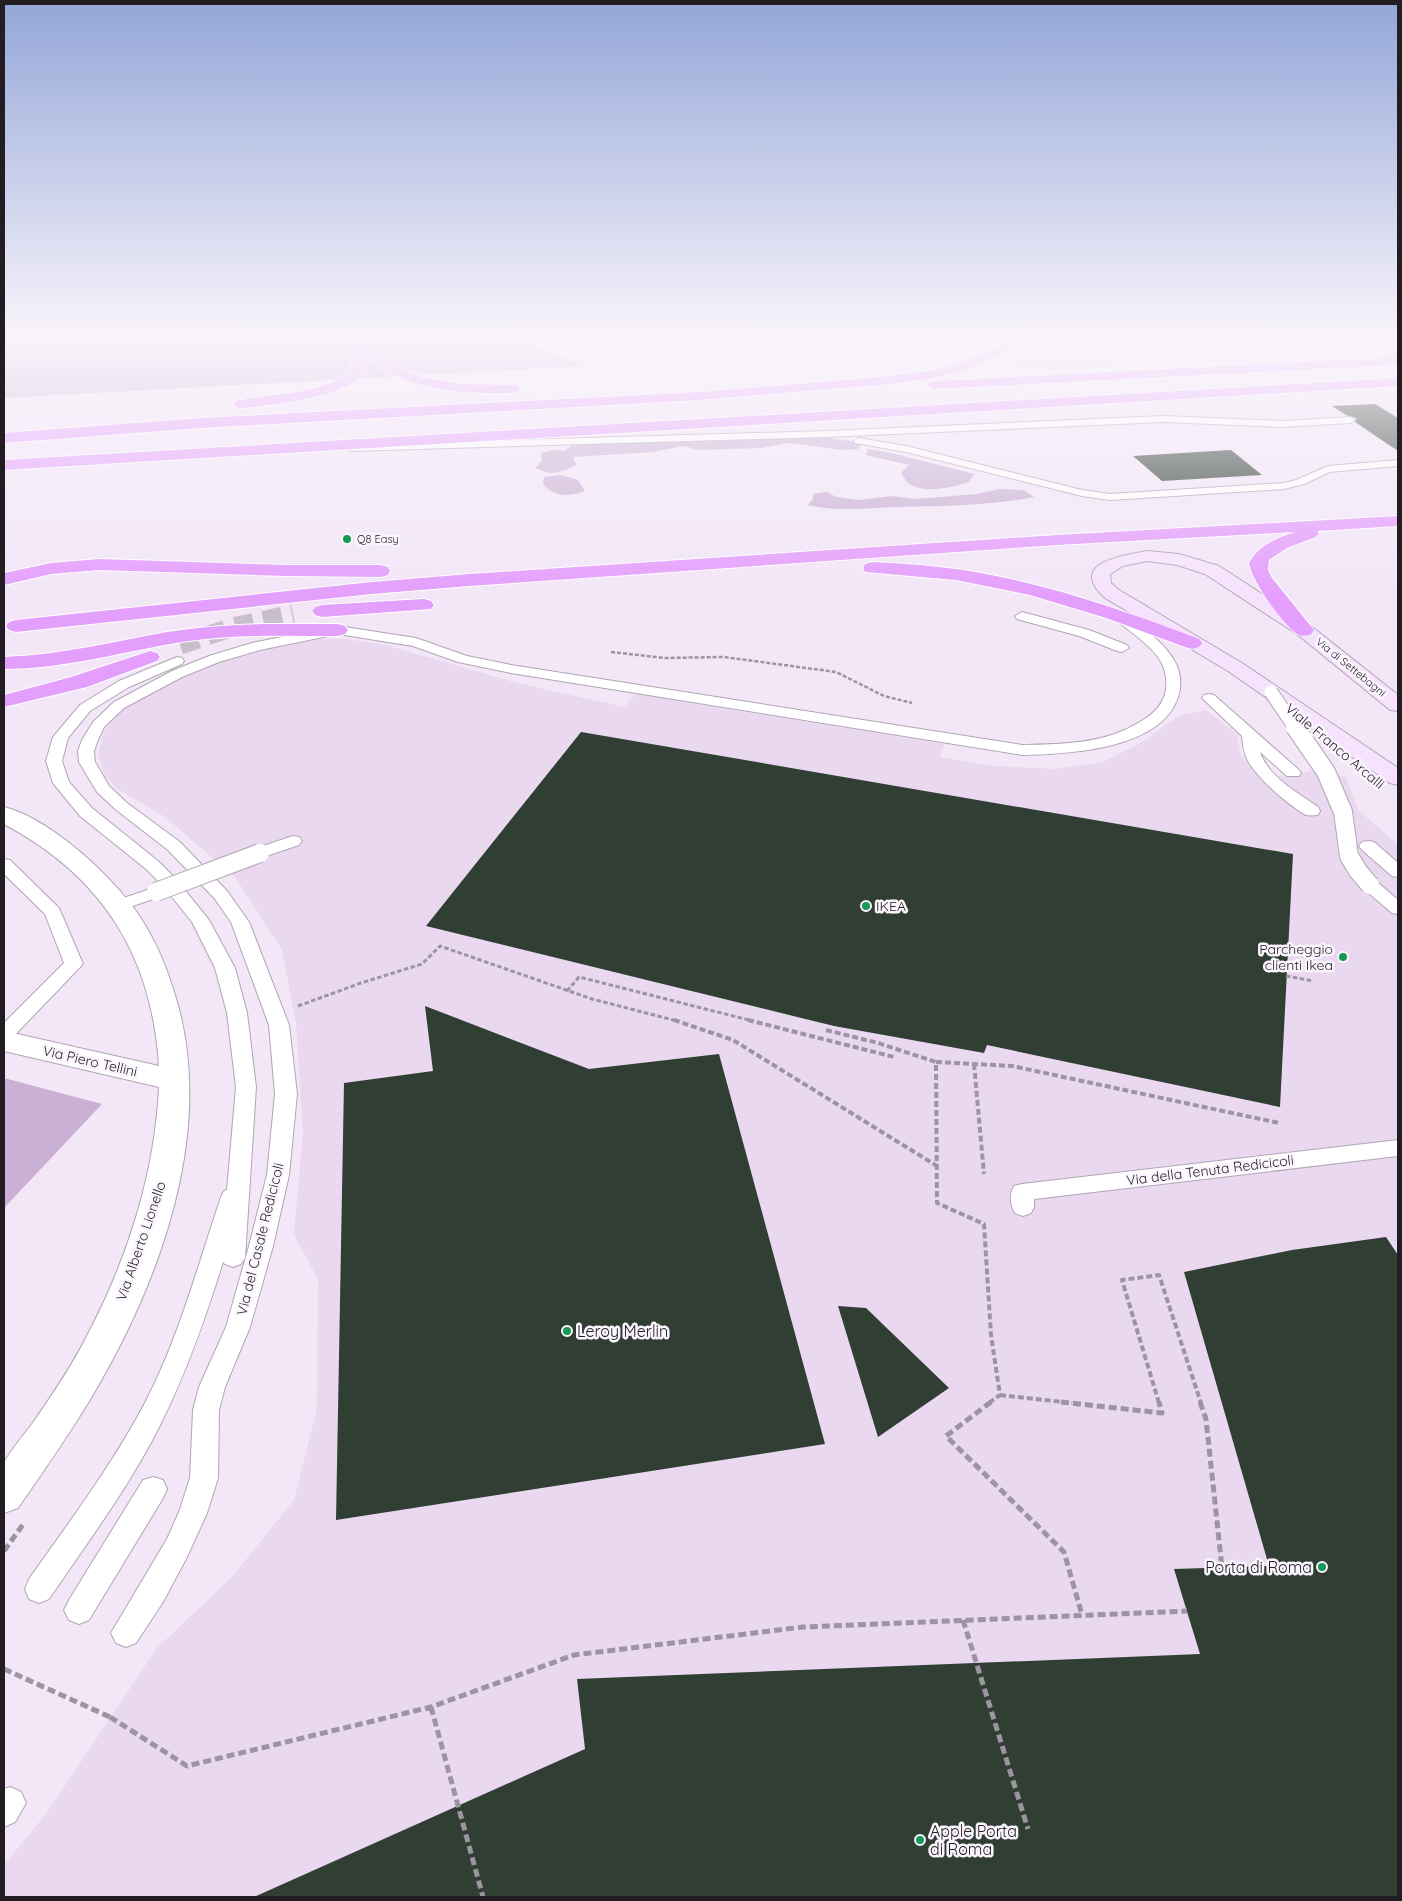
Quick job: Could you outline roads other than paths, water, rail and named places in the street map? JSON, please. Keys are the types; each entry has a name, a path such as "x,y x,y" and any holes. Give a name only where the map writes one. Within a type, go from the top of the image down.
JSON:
{"highway":[{"path":"4,431 227,422"},
{"path":"4,465 390,442 621,422"},
{"path":"4,452 373,430 635,422"},
{"path":"4,438 201,423"},
{"path":"16,626 372,588 1057,540 1398,520"},
{"path":"1304,630 1265,581 1258,563 1269,551 1288,541 1350,523"},
{"path":"4,579 48,568 95,564 285,571 385,571 1057,540"},
{"path":"681,566 876,568 957,574 1002,581 1045,591 1192,643"},
{"path":"293,614 424,605"},
{"path":"4,663 70,659 171,638 206,633 250,630 338,630"},
{"path":"4,701 79,682 180,645"}],"main road":[{"name":"Via di Settebagni","path":"1192,643 1105,589 1100,580 1103,570 1117,562 1141,557 1166,557 1194,564 1226,578 1304,630 1398,705"},
{"path":"1192,643 1235,667 1398,778"},
{"name":"Viale Franco Arcalli","path":"1271,692 1398,800"}],"street":[{"name":"Via Alberto Lionello","path":"4,814 34,831 76,862 96,880 118,906 142,941 168,1016 176,1080 169,1155 151,1220 124,1295 105,1337 76,1390 44,1439 17,1505"},
{"name":"Via Piero Tellini","path":"4,1041 176,1080"}],"lane":[{"path":"180,454 826,434 1103,422"},
{"path":"1228,422 1282,424 1321,422"},
{"path":"826,434 906,449 1102,497 1284,486 1300,482 1328,469 1398,463"},
{"path":"1022,616 1084,633 1122,648"},
{"path":"416,642 463,659 511,669 986,745 1022,750 1076,749 1109,743 1136,732 1165,712 1173,692 1174,673 1164,656 1120,616"},
{"name":"Via del Casale Redicicoli","path":"126,1633 153,1592 178,1548 193,1513 204,1478 206,1410 212,1387 238,1326 261,1246 278,1175 286,1094 279,1024 240,922 226,901 199,870 174,846 121,806 103,789 86,762 86,751 98,725 111,711 128,699 161,681 234,652 269,643 338,630 416,642"},
{"path":"232,640 147,673 95,701 77,715 61,737 54,761 62,783 86,812 152,865 170,883 200,920 221,960 237,1013 246,1087 233,1258"},
{"path":"1271,692 1318,759 1332,784 1343,812 1346,842 1353,864 1370,885 1398,909"},
{"path":"1209,698 1293,773"},
{"path":"1250,734 1249,745 1253,758 1261,771 1312,811"},
{"path":"118,906 293,841"},
{"path":"1398,863 1372,846 1398,872"},
{"path":"4,864 53,912 74,964 4,1034"},
{"name":"Via della Tenuta Redicicoli","path":"1022,1200 1080,1185 1398,1148"},
{"path":"39,1588 103,1495 156,1407 183,1343 240,1174"},
{"path":"79,1610 153,1489"}],"tunnel":[{"path":"180,645 233,627 293,614"}],"place":[{"name":"Q8 Easy","path":"347,539"},
{"name":"IKEA","path":"866,906"},
{"name":"Parcheggio clienti Ikea","path":"1343,957"},
{"name":"Leroy Merlin","path":"567,1331"},
{"name":"Porta di Roma","path":"1322,1567"},
{"name":"Apple Porta di Roma","path":"920,1840"}]}
